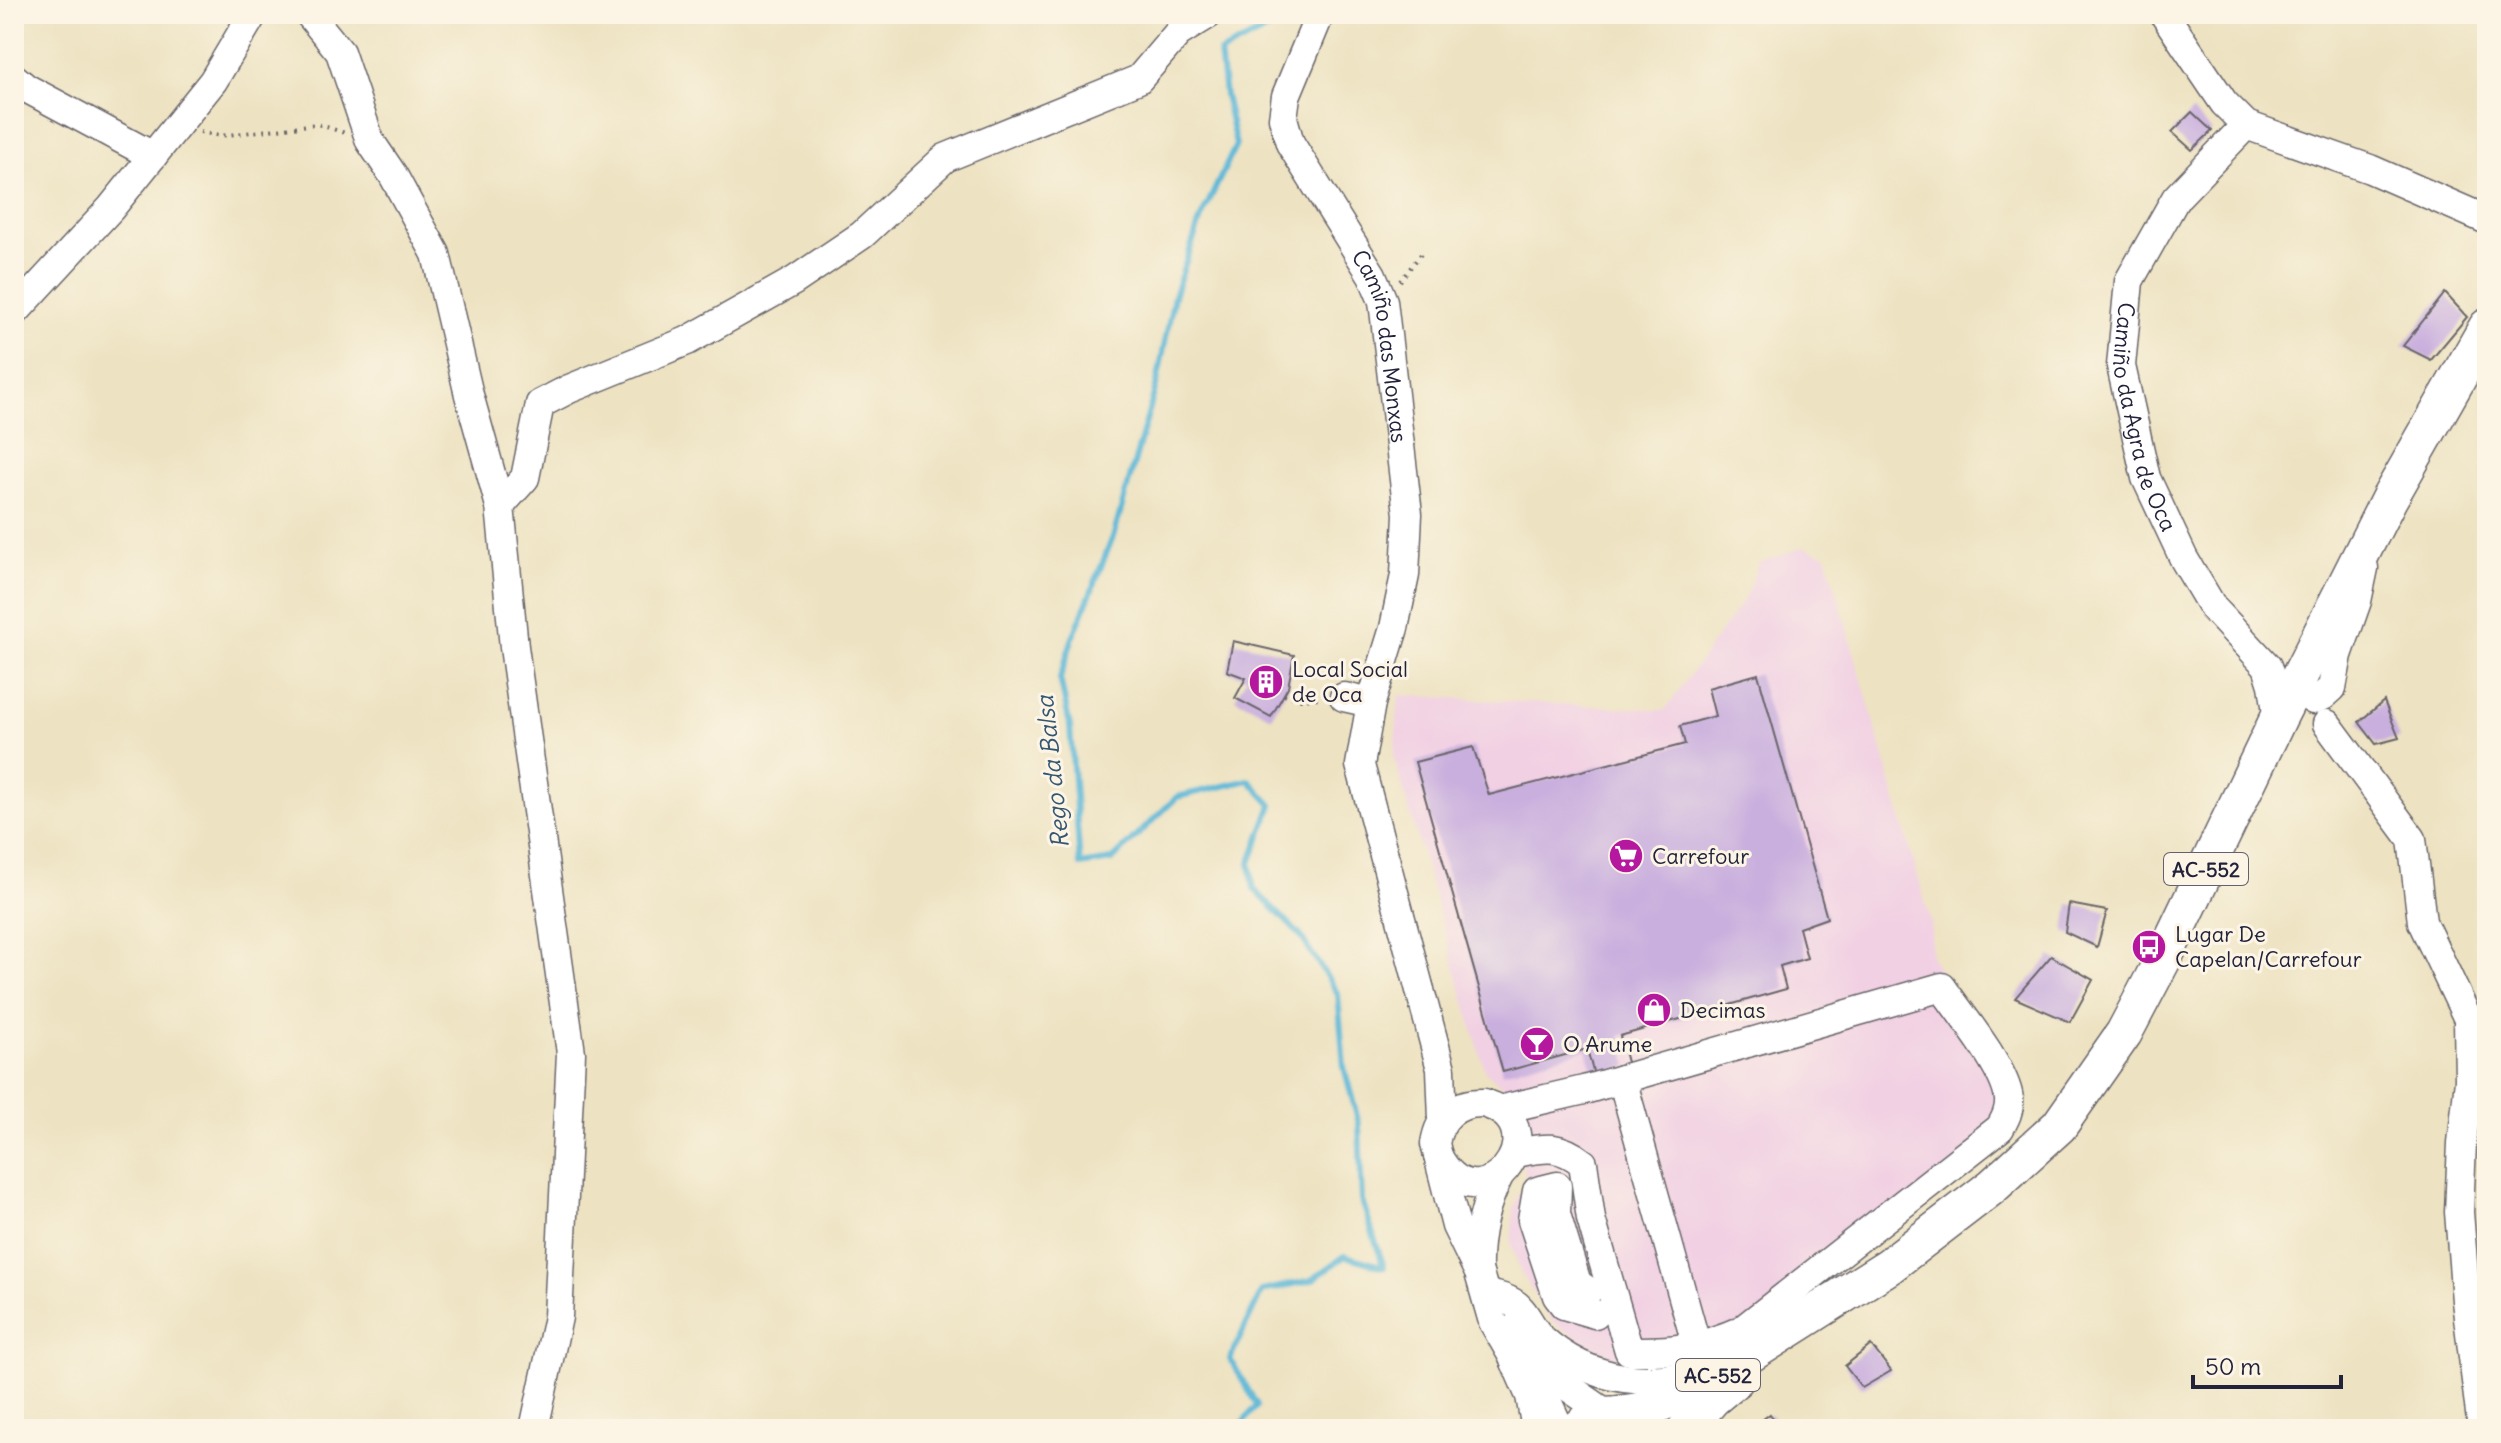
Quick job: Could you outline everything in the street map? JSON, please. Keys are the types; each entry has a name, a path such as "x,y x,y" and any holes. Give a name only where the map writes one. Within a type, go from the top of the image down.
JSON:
{"main road":[{"name":"AC-552","path":"1611,1422 1703,1384 1889,1266 1993,1186 2059,1126 2124,1033 2305,691 2345,587 2373,531 2487,327"},
{"name":"AC-552","path":"1686,1429 1712,1399 1809,1317"}],"street":[{"path":"14,313 111,208 213,81 253,14"},
{"path":"309,14 340,52 370,141 393,175 436,254 469,395 500,506 514,647 571,1053 558,1317 534,1429"},
{"path":"500,506 525,478 540,404 687,341 794,281 862,235 945,158 1139,79 1178,33 1209,14"},
{"name":"Camiño das Monxas","path":"1320,14 1286,96 1283,118 1290,143 1372,275 1383,301 1408,514 1405,575 1394,628 1358,700 1360,765 1441,1069 1443,1120"},
{"path":"2164,14 2224,103 2246,125 2370,169 2487,220"},
{"path":"14,78 26,88 153,156"},
{"name":"Camiño da Agra de Oca","path":"2246,125 2176,198 2129,281 2121,366 2146,478 2184,559 2213,608 2305,691 2412,839 2422,922 2468,1019 2469,1080 2459,1212 2466,1301 2482,1429"},
{"path":"2345,587 2300,649 2283,661 2305,691 2357,601 2373,531"},
{"path":"1515,1153 1549,1147 1569,1152 1583,1163 1591,1219 1629,1351 1672,1352 1710,1344 1742,1330 1994,1133 2007,1114 2009,1099 1999,1070 1942,987 1622,1079 1492,1107 1461,1105 1443,1120 1437,1131 1438,1156 1456,1226 1560,1429"},
{"path":"1438,1156 1443,1167 1463,1181 1488,1182 1509,1167 1515,1153 1516,1137 1510,1122 1441,1069"},
{"path":"1622,1079 1697,1347"},
{"path":"1499,1176 1478,1243 1483,1283 1493,1322 1530,1396 1536,1429"},
{"path":"1582,1303 1557,1296 1532,1220 1537,1191 1573,1182 1582,1186 1587,1196"},
{"path":"1557,1186 1582,1303 1604,1327 1623,1330"},
{"path":"1483,1283 1512,1301 1539,1337 1570,1360 1604,1376 1644,1380 1695,1373 1809,1317"},
{"path":"1483,1283 1511,1319 1533,1355 1558,1380 1611,1422"}],"path":[{"path":"175,128 220,136 317,124 370,141"},
{"path":"1383,301 1421,254"},
{"path":"1284,695 1301,699 1358,700"}],"shaded area":[{"path":"1803,547 1826,555 1931,922 1931,957 2006,1072 2014,1119 1761,1324 1633,1361 1607,1356 1552,1321 1522,1275 1511,1243 1518,1195 1528,1186 1504,1087 1485,1071 1394,758 1399,695 1665,710 1744,599 1759,563"}],"building":[{"path":"2192,112 2212,131 2192,150 2172,132"},
{"path":"2445,293 2467,317 2431,360 2403,346"},
{"name":"Local Social de Oca","path":"1233,641 1294,655 1288,687 1271,717 1235,698 1246,678 1227,671"},
{"name":"Carrefour","path":"1758,674 1827,918 1799,928 1807,958 1780,966 1786,989 1620,1036 1628,1066 1594,1075 1587,1049 1503,1072 1415,762 1473,747 1489,795 1685,744 1680,726 1715,716 1708,688"},
{"path":"2384,701 2399,738 2376,744 2359,722"},
{"path":"2069,904 2107,911 2097,947 2065,932"},
{"path":"2051,956 2093,980 2070,1022 2015,998"},
{"path":"1871,1345 1891,1371 1862,1388 1845,1366"},
{"path":"1770,1414 1782,1429 1750,1429"}],"waterway":[{"name":"Rego da Balsa","path":"1238,1429 1257,1405 1230,1359 1262,1291 1312,1280 1345,1256 1384,1267 1362,1201 1359,1124 1344,1067 1338,994 1300,935 1254,889 1250,863 1272,805 1249,780 1177,797 1112,860 1080,865 1070,726 1060,678 1114,534 1157,383 1174,296 1201,218 1236,145 1220,53 1297,14"}],"place":[{"name":"Local Social de Oca","path":"1266,682"},
{"name":"Carrefour","path":"1626,856"},
{"name":"Lugar De Capelan/Carrefour","path":"2149,947"},
{"name":"Decimas","path":"1654,1010"},
{"name":"O Arume","path":"1537,1044"}]}
